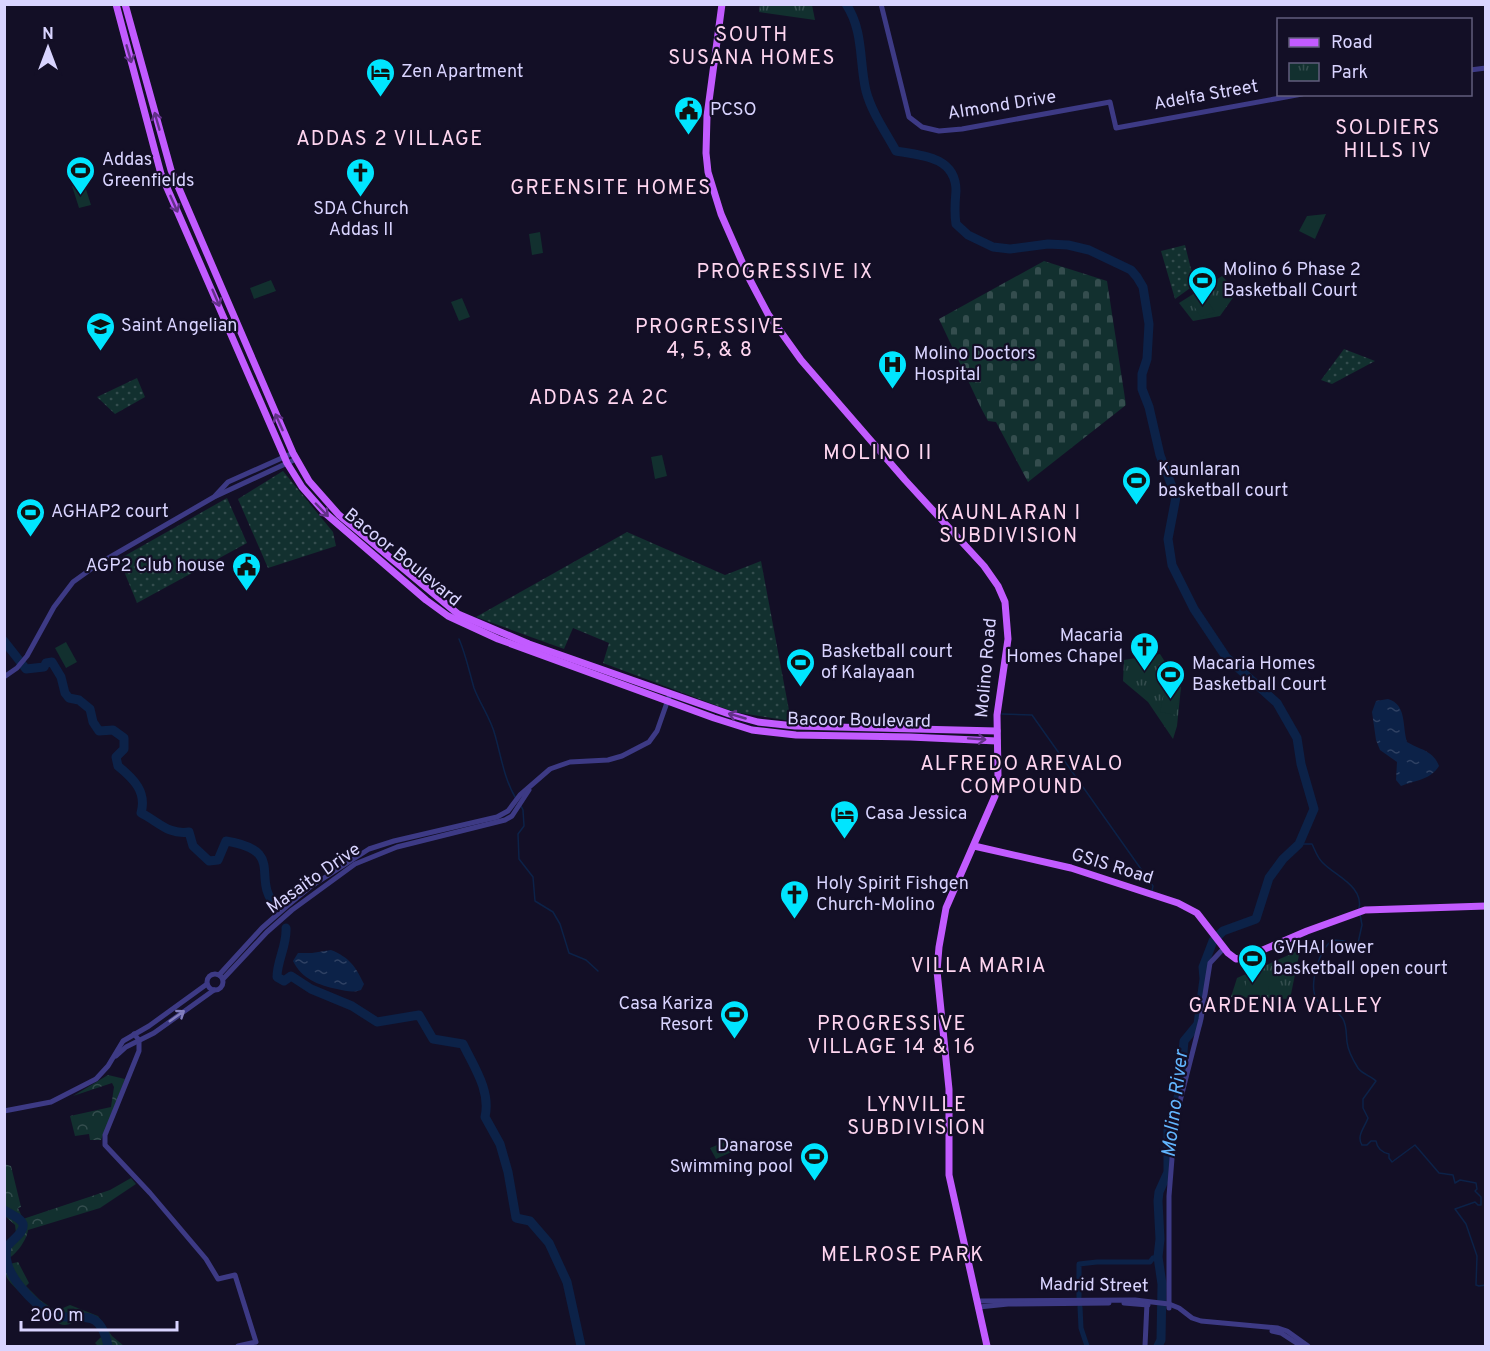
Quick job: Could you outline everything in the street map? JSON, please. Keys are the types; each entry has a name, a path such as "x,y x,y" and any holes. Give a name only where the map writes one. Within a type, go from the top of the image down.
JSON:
{"main road":[{"name":"Bacoor Boulevard","path":"116,4 161,174 286,460 307,492 325,513 426,600 456,617 724,721 770,733 997,741"},
{"name":"Bacoor Boulevard","path":"125,4 171,170 294,456 317,492 339,515 456,617"},
{"name":"Molino Road","path":"722,4 706,116 706,153 708,172 724,225 768,314 801,360 897,472 984,566 998,586 1005,602 1008,630 998,703 998,776 995,795 945,913 937,970 950,1089 950,1174 987,1347"},
{"name":"Bacoor Boulevard","path":"669,698 744,719 771,724 997,731"},
{"path":"770,733 771,724"},
{"name":"GSIS Road","path":"974,846 1071,868 1178,903 1197,913 1224,947"},
{"path":"1224,947 1232,957 1244,958 1357,912 1485,906"}],"street":[{"name":"Almond Drive","path":"881,4 909,117 922,127 939,131 962,129 1110,102 1116,128"},
{"name":"Adelfa Street","path":"1116,128 1291,96"},
{"path":"4,677 17,668 27,656 54,607 73,582 105,560 214,497 263,474 294,456"},
{"path":"214,497 236,478 260,467 286,460"},
{"path":"260,467 263,474"},
{"path":"236,478 240,485"},
{"name":"Masaito Drive","path":"221,977 275,925 355,864 397,847 505,820 512,816 522,796 550,769 562,765 608,760 641,747 655,735 669,698"},
{"path":"1167,1306 1169,1196 1175,1121 1201,1019 1209,963 1224,947"},
{"path":"4,1111 51,1102 86,1085 103,1073 126,1047 154,1033 221,987 221,977 210,976 207,984 149,1026 123,1041 113,1060"},
{"path":"207,984 214,990"},
{"path":"134,1034 139,1040 139,1051 105,1135 105,1145 150,1193 206,1259 218,1279 235,1275 256,1342 238,1347"},
{"name":"Madrid Street","path":"978,1304 1008,1302 1149,1303 1179,1308 1192,1318 1201,1321 1283,1329 1308,1347"},
{"path":"1145,1347 1149,1303"},
{"name":"Madrid Street","path":"1259,1328 1281,1333 1301,1347"}],"green space":[{"path":"760,5 812,5 815,20 759,12"},
{"name":"Addas Greenfields","path":"84,183 91,205 79,208 72,186"},
{"path":"1326,214 1315,239 1299,231 1307,216"},
{"path":"540,232 543,253 532,255 529,234"},
{"path":"1185,245 1191,269 1200,281 1175,299 1161,251"},
{"path":"1044,261 1107,281 1126,405 1028,482 996,422 988,421 939,319"},
{"path":"1222,276 1237,292 1220,316 1193,321 1179,303"},
{"path":"271,280 276,291 254,299 250,288"},
{"name":"Molino 6 Phase 2 Basketball Court","path":"1201,292 1215,312 1201,317 1190,300"},
{"path":"462,298 470,317 459,321 451,302"},
{"path":"1344,349 1375,361 1332,384 1321,380"},
{"path":"137,378 145,397 115,414 97,397"},
{"path":"662,455 667,476 655,479 651,457"},
{"path":"283,471 333,532 336,546 268,568 238,499"},
{"path":"227,498 247,543 137,603 119,559"},
{"path":"627,532 725,575 761,561 791,721 734,712 603,663 609,643 573,628 564,649 476,617"},
{"path":"66,642 77,662 66,668 55,648"},
{"path":"1160,654 1181,687 1177,726 1173,739 1148,702 1123,681 1124,660"},
{"name":"Macaria Homes Basketball Court","path":"1166,684 1181,687 1176,715 1160,712"},
{"path":"1300,950 1290,999 1231,997 1237,978"},
{"name":"GVHAI lower basketball open court","path":"1246,974 1258,975 1258,986 1269,986 1268,995 1246,996"},
{"path":"108,1075 125,1079 101,1140 90,1140 89,1134 75,1136 70,1116 111,1107 114,1087 112,1083 73,1096"},
{"path":"731,1139 736,1150 716,1159 710,1148"},
{"path":"4,1164 11,1166 21,1207 18,1208 23,1219 110,1190 131,1178 136,1184 100,1208 28,1230 20,1248 5,1260 5,1247 16,1233 15,1225 5,1216"},
{"path":"18,1262 29,1283 26,1286 40,1300 56,1311 70,1305 98,1316 112,1336 124,1346 98,1346 95,1343 104,1334 90,1321 60,1324 40,1310 16,1289 6,1276 5,1265"}],"water":[{"path":"1388,699 1394,702 1401,711 1407,742 1430,753 1439,766 1427,777 1401,786 1396,780 1397,762 1380,750 1376,740 1372,712 1376,701"},
{"path":"331,950 347,959 355,968 364,984 361,990 347,991 317,983 306,977 293,961 298,953"}],"waterway":[{"name":"Molino River","path":"846,4 856,25 866,91 875,114 896,151 926,156 944,164 950,171 956,191 956,224 968,235 993,247 1010,249 1048,244 1068,245 1089,250 1131,270 1143,287 1149,324 1142,389 1149,407 1160,455 1176,497 1168,539 1172,565 1194,609 1226,657 1277,703 1297,738 1301,764 1314,809 1299,844 1283,859 1269,878 1256,919 1223,931 1213,941 1203,967 1204,979 1198,1024 1184,1041 1185,1065 1174,1116 1168,1130 1168,1172 1159,1192 1158,1257 1162,1284 1161,1340 1158,1346"},
{"path":"459,639 474,688 493,729 505,775 515,797"},
{"path":"4,641 26,669 44,667 46,663 52,662 61,677 65,693 69,698 79,700 90,709 93,722 99,731 113,730 124,738 124,749 116,757 118,766 141,792 141,813 169,830 189,832 193,846 209,861 218,860 226,841 245,846 256,852 262,859 269,897 277,907"},
{"path":"1002,714 1032,715 1153,886 1152,891"},
{"path":"521,806 524,826 518,834 519,859 533,877 535,901 553,912 560,924 569,953 586,960 598,971"},
{"path":"1299,844 1312,844 1322,862 1353,888 1357,894 1359,909"},
{"path":"1360,914 1362,925 1358,943 1347,944 1345,941 1333,940 1323,951 1314,977 1317,1000 1337,1012 1343,1019 1348,1049 1353,1059 1362,1072 1376,1081 1363,1099 1363,1108 1368,1118 1360,1135 1360,1142 1362,1145 1367,1145 1371,1141 1376,1141 1377,1146 1389,1154 1392,1162 1415,1145 1439,1173 1453,1175 1455,1183 1460,1180 1476,1183 1475,1191 1481,1197 1481,1205 1475,1202 1455,1209 1466,1224 1477,1256 1476,1285 1486,1285"},
{"path":"286,928 277,977 284,981 291,976 311,989 352,1006 377,1022 419,1015 433,1039 463,1044 484,1089 485,1117 500,1144 508,1172 516,1218 530,1221 549,1243 567,1282 581,1346"},
{"path":"4,1210 18,1218 23,1224 20,1233 7,1247 6,1257 21,1287 54,1316 95,1320 105,1334 108,1346"},
{"path":"1079,1297 1079,1264 1150,1262 1153,1258 1158,1257"},
{"path":"1080,1307 1081,1328 1087,1346"}],"place":[{"name":"Zen Apartment","path":"380,98"},
{"name":"PCSO","path":"689,136"},
{"name":"Addas Greenfields","path":"81,196"},
{"name":"SDA Church Addas II","path":"361,198"},
{"name":"Molino 6 Phase 2 Basketball Court","path":"1202,306"},
{"name":"Saint Angelian","path":"100,352"},
{"name":"Molino Doctors Hospital","path":"893,390"},
{"name":"Kaunlaran basketball court","path":"1137,506"},
{"name":"AGHAP2 court","path":"30,538"},
{"name":"AGP2 Club house","path":"246,592"},
{"name":"Macaria Homes Chapel","path":"1144,672"},
{"name":"Basketball court of Kalayaan","path":"800,688"},
{"name":"Macaria Homes Basketball Court","path":"1171,700"},
{"name":"Casa Jessica","path":"844,840"},
{"name":"Holy Spirit Fishgen Church-Molino","path":"795,920"},
{"name":"GVHAI lower basketball open court","path":"1252,984"},
{"name":"Casa Kariza Resort","path":"734,1040"},
{"name":"Danarose Swimming pool","path":"814,1182"}],"district":[{"name":"SOUTH SUSANA HOMES","path":"752,48"},
{"name":"ADDAS 2 VILLAGE","path":"390,140"},
{"name":"SOLDIERS HILLS IV","path":"1388,140"},
{"name":"GREENSITE HOMES","path":"611,189"},
{"name":"PROGRESSIVE IX","path":"785,273"},
{"name":"PROGRESSIVE 4, 5, & 8","path":"710,340"},
{"name":"ADDAS 2A 2C","path":"599,399"},
{"name":"MOLINO II","path":"878,453"},
{"name":"KAUNLARAN I SUBDIVISION","path":"1009,526"},
{"name":"ALFREDO AREVALO COMPOUND","path":"1022,776"},
{"name":"VILLA MARIA","path":"979,967"},
{"name":"GARDENIA VALLEY","path":"1286,1007"},
{"name":"PROGRESSIVE VILLAGE 14 & 16","path":"892,1036"},
{"name":"LYNVILLE SUBDIVISION","path":"917,1118"},
{"name":"MELROSE PARK","path":"903,1256"}]}
